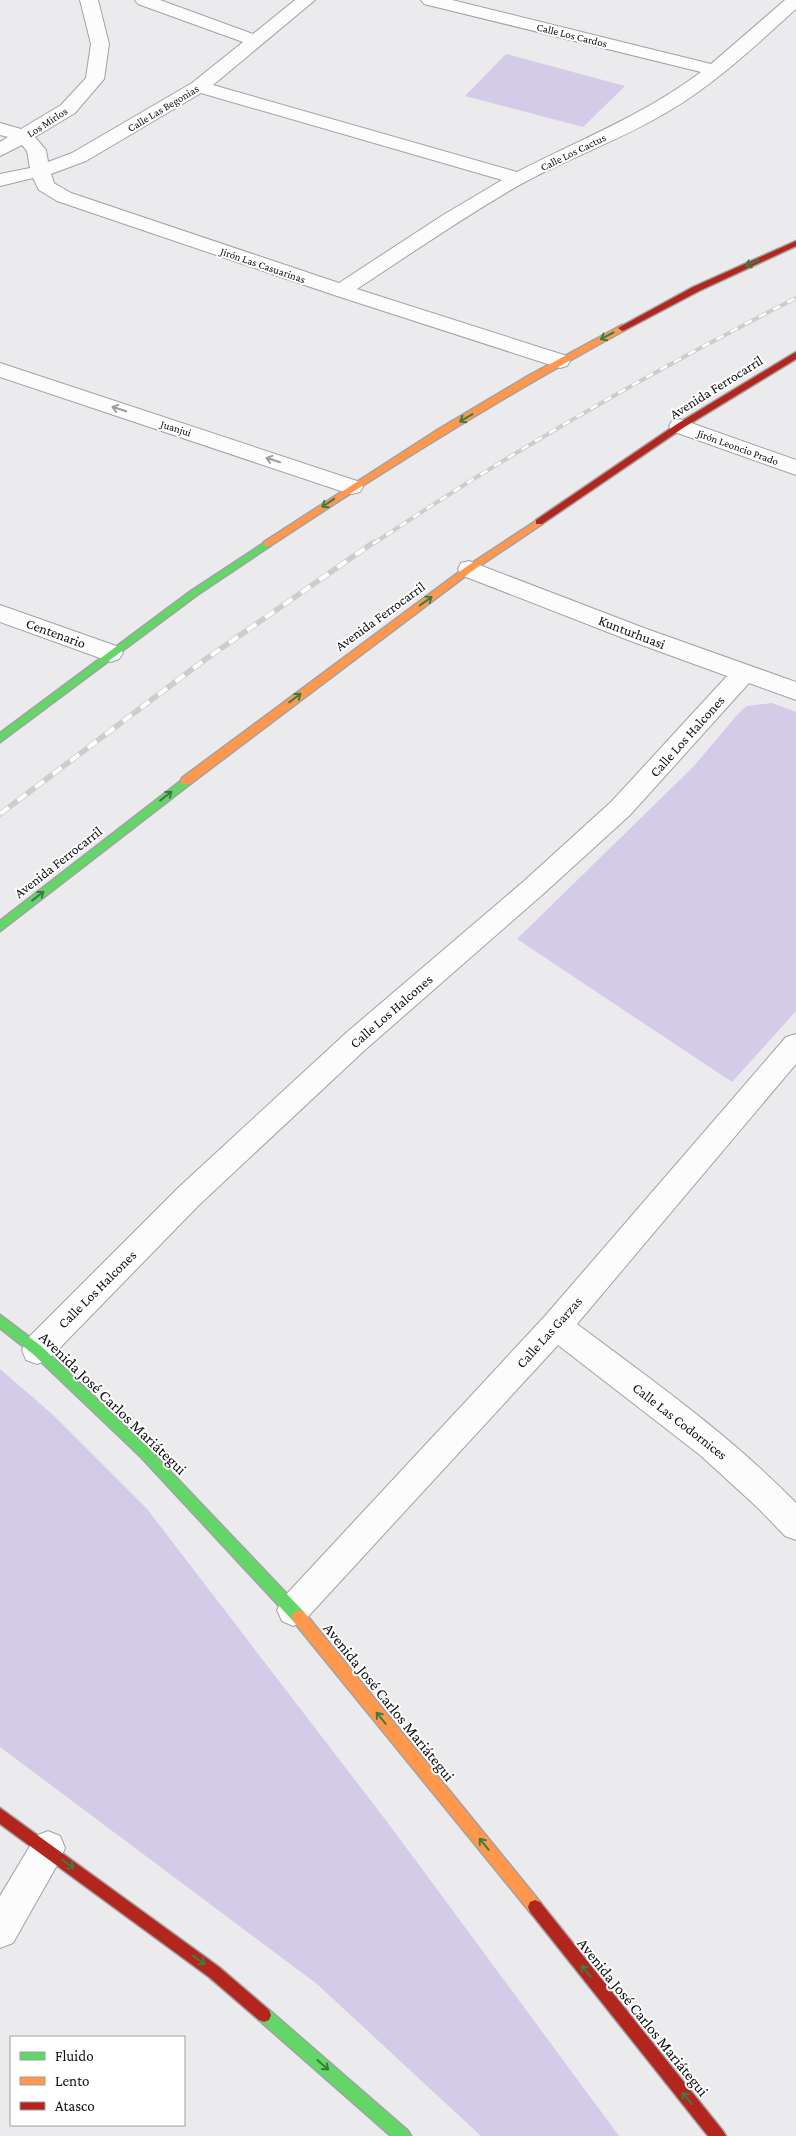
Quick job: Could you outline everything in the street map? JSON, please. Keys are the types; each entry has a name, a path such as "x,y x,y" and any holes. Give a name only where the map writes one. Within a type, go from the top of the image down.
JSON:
{"main road":[{"path":"0,738 111,653 352,486 560,361 696,289 796,243"},
{"name":"Avenida Ferrocarril","path":"0,926 202,768 469,569 680,426 796,355"},
{"name":"Avenida José Carlos Mariátegui","path":"0,1320 37,1350 145,1453 293,1610 494,1856 718,2136"},
{"path":"0,1815 48,1848 214,1972 402,2136"}],"street":[{"name":"Los Mirlos","path":"0,150 68,109 95,79 100,44 89,0"},
{"path":"144,0 256,41"},
{"name":"Calle Las Begonias","path":"0,180 40,171 79,157 199,87 306,0"},
{"name":"Calle Los Cardos","path":"430,0 714,70"},
{"name":"Calle Los Cactus","path":"341,291 466,208 518,178 594,143 663,107 714,70 795,0"},
{"path":"199,87 518,178"},
{"path":"0,129 25,136"},
{"name":"Jirón Las Casuarinas","path":"25,136 36,150 40,171 46,186 64,197 341,291 560,361"},
{"name":"Juanjui","path":"0,370 352,486"},
{"name":"Jirón Leoncio Prado","path":"680,426 796,468"},
{"name":"Kunturhuasi","path":"469,569 636,634 796,691"},
{"name":"Centenario","path":"0,613 111,653"},
{"name":"Calle Los Halcones","path":"37,1350 189,1196 320,1075 621,808 744,673"},
{"name":"Calle Las Garzas","path":"293,1610 556,1326 796,1045"},
{"name":"Calle Las Codornices","path":"556,1326 693,1429 764,1490 796,1526"},
{"path":"0,1930 48,1848"}],"shaded area":[{"path":"506,54 625,86 583,127 465,96"},
{"path":"772,703 796,712 796,1011 732,1082 517,939 694,766 738,714 747,706"},
{"path":"0,1369 52,1414 147,1509 391,1827 619,2136 481,2136 317,1984 0,1747"}],"railway":[{"path":"373,544 528,446 634,384 796,298"},
{"path":"0,814 203,661 374,542"}],"traffic: fast":[{"path":"0,738 194,593 267,544"},
{"path":"0,927 186,781"},
{"path":"0,1321 37,1350 145,1453 299,1617"},
{"path":"264,2015 403,2136"}],"traffic: slow":[{"path":"267,544 442,432 531,378 622,328"},
{"path":"186,781 469,569 539,522"},
{"path":"299,1617 535,1907"}],"traffic: jam":[{"path":"622,328 696,289 796,243"},
{"path":"539,522 680,426 796,355"},
{"path":"0,1815 214,1972 264,2015"},
{"path":"535,1907 718,2136"}]}
